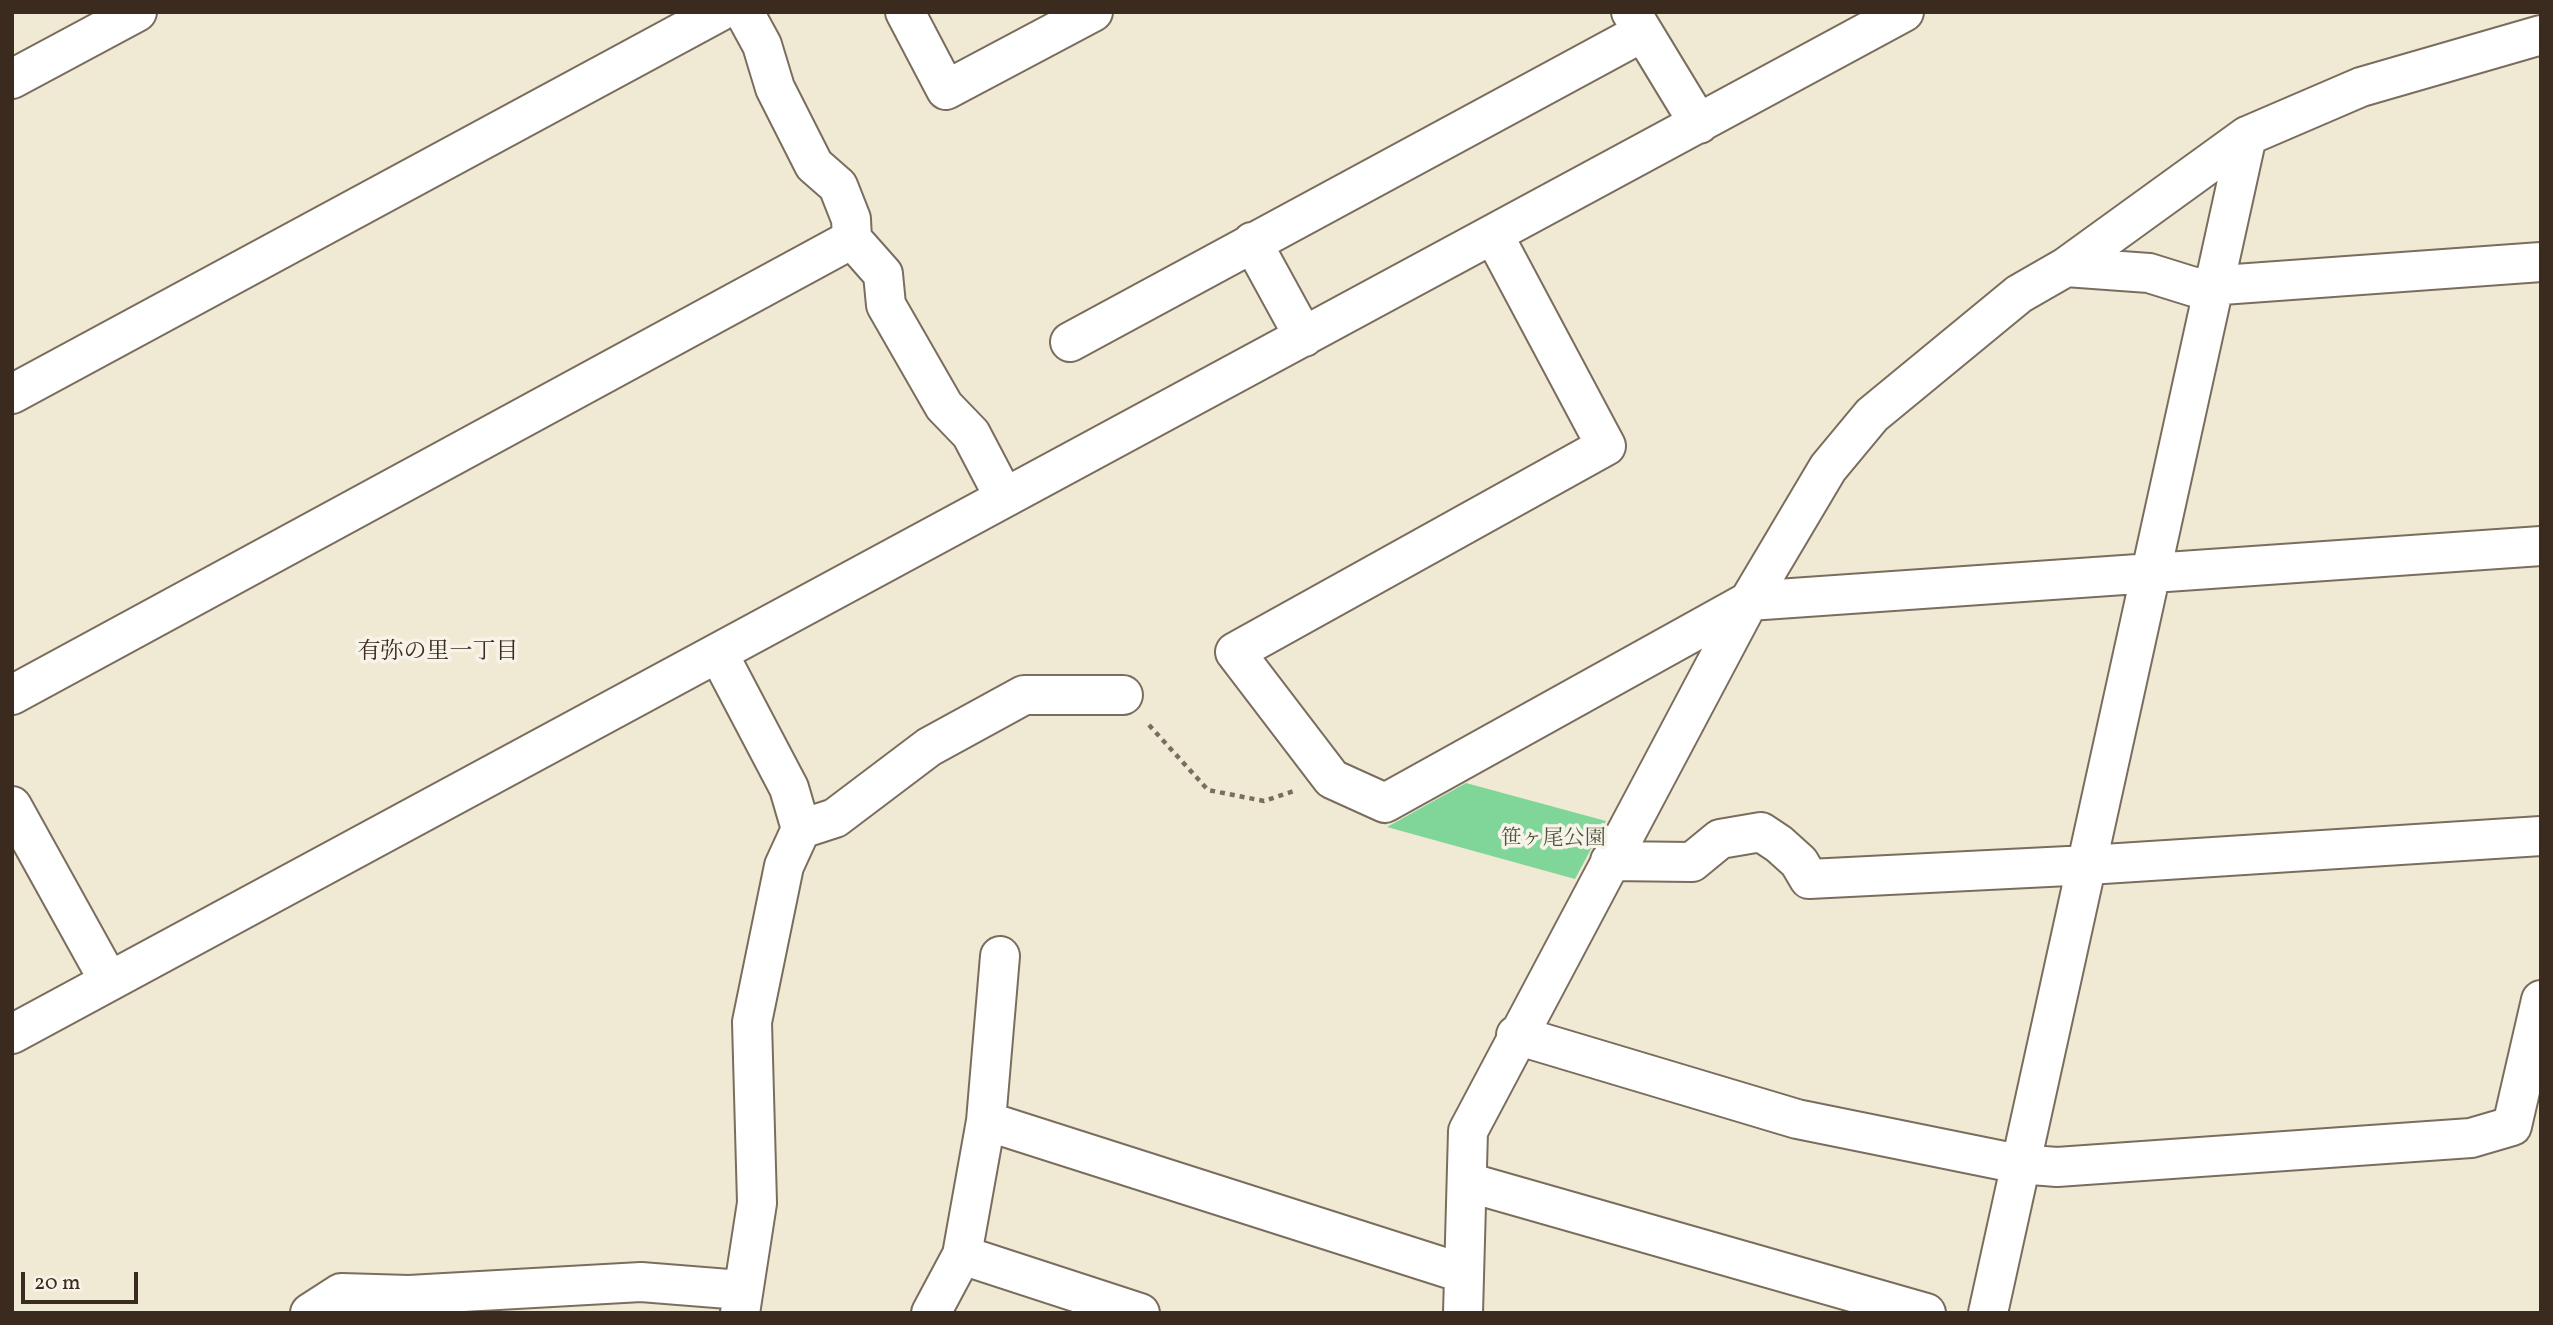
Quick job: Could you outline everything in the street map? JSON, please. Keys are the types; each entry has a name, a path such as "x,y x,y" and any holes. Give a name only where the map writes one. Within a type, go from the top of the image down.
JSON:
{"street":[{"path":"12,79 137,12"},
{"path":"12,394 719,12"},
{"path":"744,12 762,45 775,88 814,164 838,186 851,219 852,239 883,274 886,305 944,406 971,435 1004,497"},
{"path":"905,12 946,90 1093,12"},
{"path":"12,1034 1904,12"},
{"path":"1070,342 1252,242 1637,22 1699,124"},
{"path":"1463,1313 1468,1131 1516,1035 1749,601 1828,468 1872,415 2019,294 2066,267 2247,136 2361,88 2541,35"},
{"path":"1988,1313 2247,136"},
{"path":"1493,234 1606,446 1235,652 1332,779 1385,803 1749,601 2541,546"},
{"path":"12,695 852,239"},
{"path":"1252,242 1304,337"},
{"path":"2066,267 2150,273 2194,287 2541,262"},
{"path":"310,1313 341,1293 408,1304 641,1282 740,1302 757,1203 752,1022 784,866 801,829 789,788 718,653"},
{"path":"801,829 835,818 929,747 1024,695 1123,695"},
{"path":"12,806 109,981"},
{"path":"1610,861 1692,862 1720,839 1761,832 1799,862 1809,879 2088,865 2541,836"},
{"path":"931,1313 962,1255 986,1121 1000,956"},
{"path":"1516,1035 1797,1119 2019,1164 2057,1167 2471,1138 2512,1126 2541,1000"},
{"path":"986,1121 1462,1273"},
{"path":"1467,1182 1926,1313"},
{"path":"962,1255 1140,1313"}],"path":[{"path":"1123,695 1208,790 1264,801 1332,779"}],"green space":[{"name":"笹ヶ尾公園","path":"1466,783 1606,821 1575,879 1387,827"}],"district":[{"name":"有弥の里一丁目","path":"438,654"}]}
